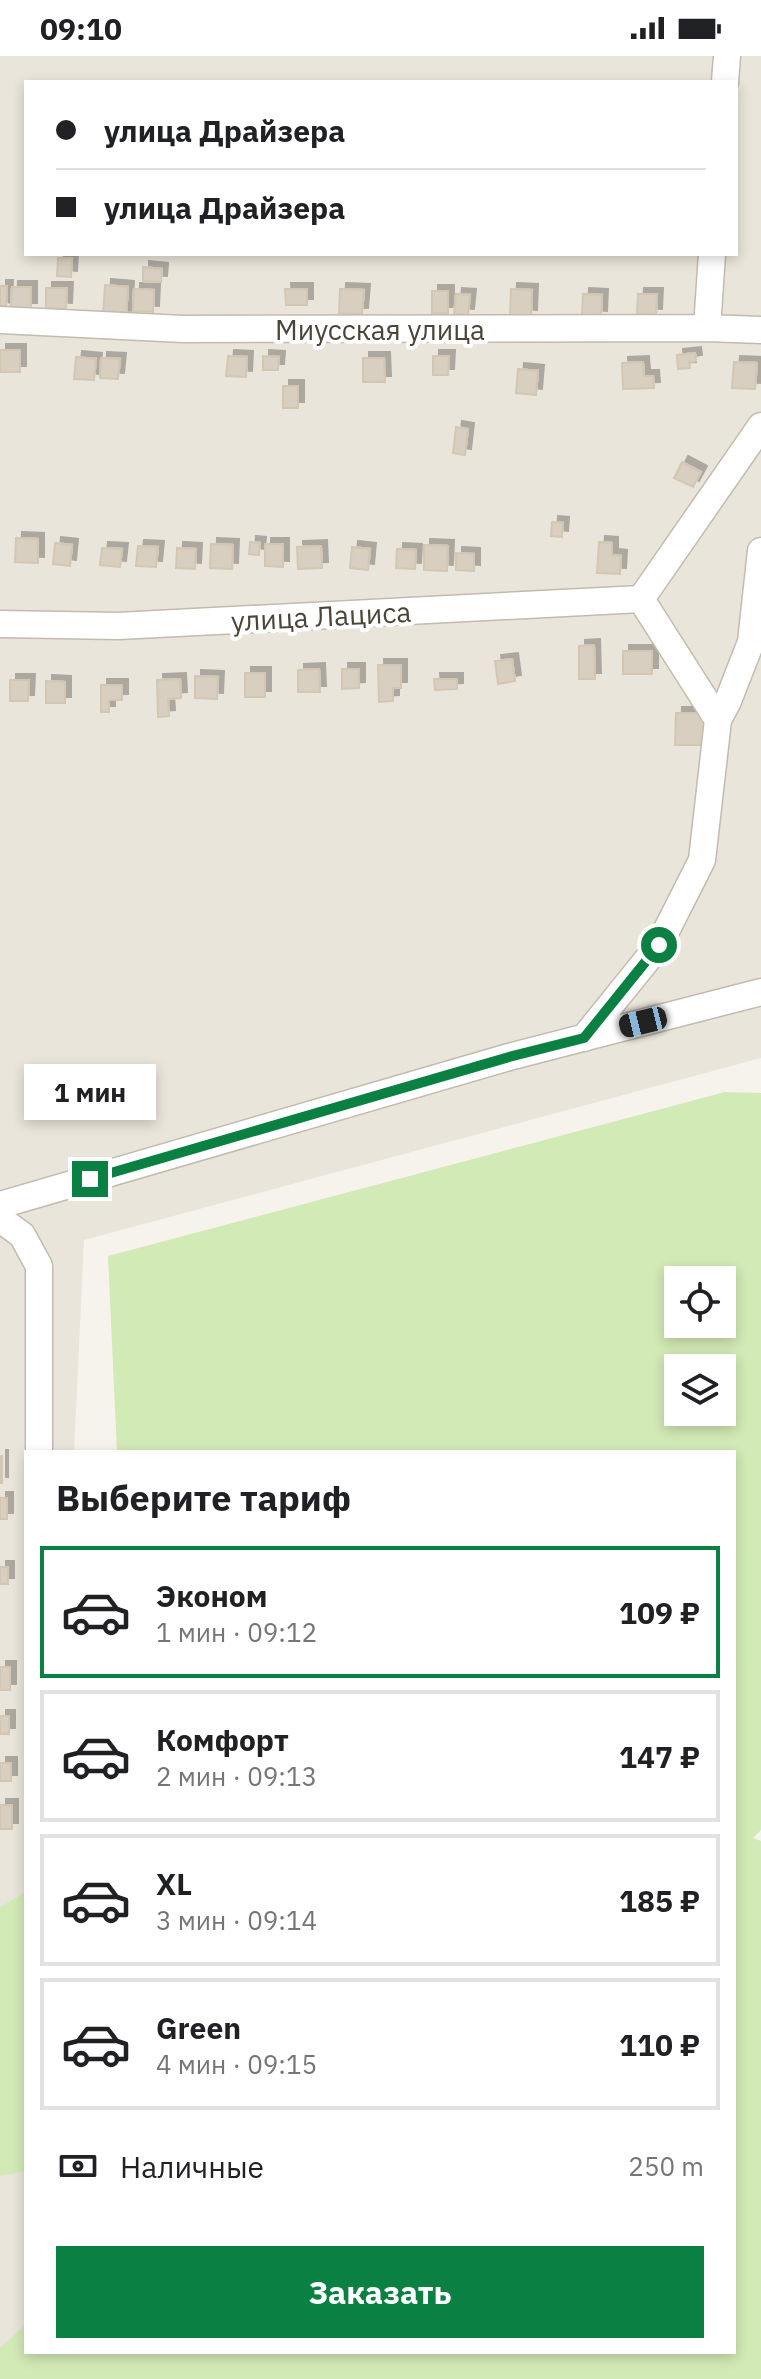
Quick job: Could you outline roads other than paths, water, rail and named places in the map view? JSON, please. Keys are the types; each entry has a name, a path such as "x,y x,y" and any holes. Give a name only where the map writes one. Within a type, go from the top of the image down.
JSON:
{"street":[{"path":"725,80 727,56"},
{"path":"707,328 712,256"},
{"name":"Миусская улица","path":"0,320 183,329 761,330"},
{"path":"718,720 641,599 761,426"},
{"path":"584,1038 659,945 702,860 718,720 751,642 761,551"},
{"name":"улица Лациса","path":"0,624 118,626 641,599"},
{"path":"0,1205 509,1057 761,992"},
{"path":"0,1219 22,1235 39,1266 39,1450"}]}
